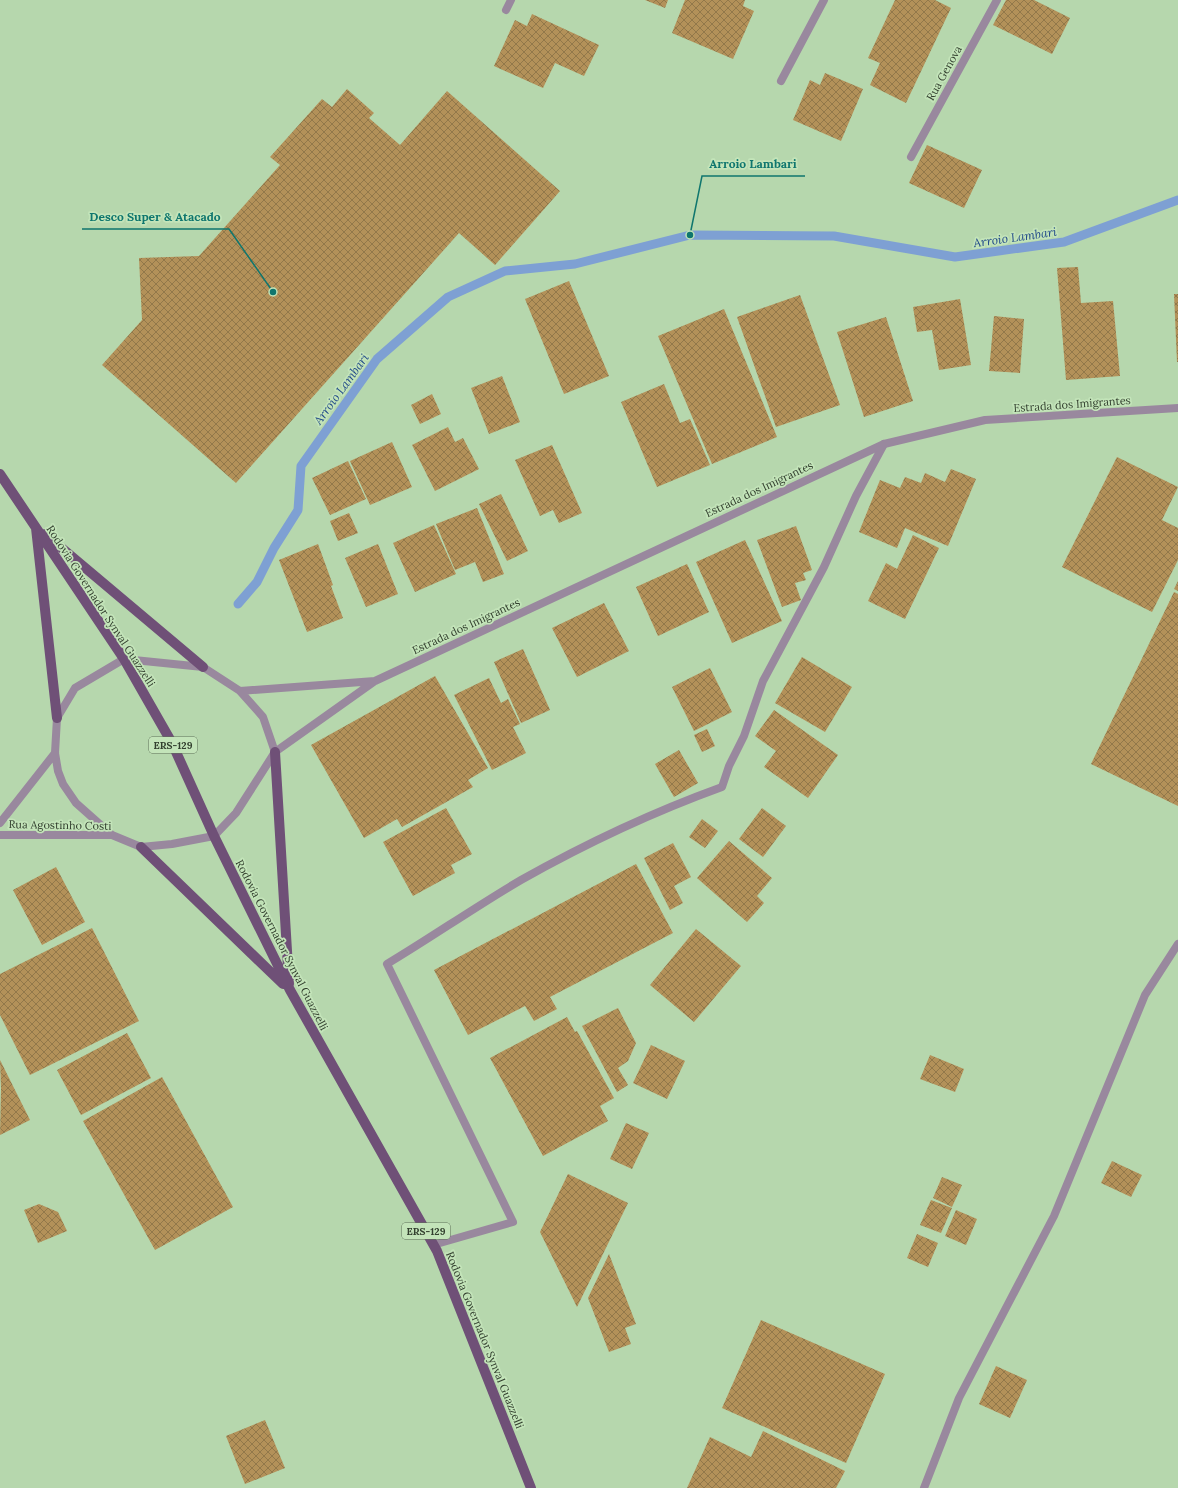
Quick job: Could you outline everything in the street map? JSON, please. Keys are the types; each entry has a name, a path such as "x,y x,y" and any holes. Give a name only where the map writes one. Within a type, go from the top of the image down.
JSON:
{"main road":[{"name":"Rodovia Governador Synval Guazzelli","path":"0,474 124,659 172,743 214,836 290,990 433,1245 531,1488"},
{"path":"36,526 203,667"},
{"path":"36,526 57,718"},
{"path":"275,752 290,990"},
{"path":"141,847 290,990"}],"street":[{"path":"506,10 511,0"},
{"path":"781,82 824,0"},
{"name":"Rua Genova","path":"911,157 997,0"},
{"name":"Estrada dos Imigrantes","path":"275,752 375,680 884,444 985,420 1178,408"},
{"path":"433,1245 513,1222 387,964 521,881 578,849 682,802 722,787 729,766 744,736 763,681 824,567 856,496 884,444"},
{"path":"112,835 76,803 63,784 58,770 55,753 57,718 74,688 124,659 203,667 240,690 263,717 275,752 242,803 226,825 214,836"},
{"name":"Estrada dos Imigrantes","path":"240,690 375,680"},
{"name":"Rua Agostinho Costi","path":"0,823 55,753"},
{"name":"Rua Agostinho Costi","path":"0,835 112,835 141,847 172,844 214,836"},
{"path":"924,1488 959,1398 1054,1216 1145,995 1178,944"}],"building":[{"path":"645,0 668,0 665,8"},
{"path":"685,0 745,0 743,6 754,11 733,59 672,33"},
{"path":"895,0 935,0 951,8 906,103 870,85 880,63 868,58"},
{"path":"1006,0 1034,0 1070,18 1052,54 993,25"},
{"path":"532,14 599,45 584,76 555,63 543,88 494,66 515,20 527,26"},
{"path":"825,73 863,89 841,141 793,120 810,80 820,85"},
{"path":"347,89 374,113 369,118 400,145 447,91 560,191 495,265 459,233 236,483 102,365 142,320 139,258 199,256 280,165 270,157 322,99 332,107"},
{"path":"927,145 982,170 964,208 909,183"},
{"path":"1078,267 1081,303 1113,301 1120,376 1066,380 1057,268"},
{"path":"569,281 609,376 564,394 525,299"},
{"path":"1174,294 1178,294 1178,362 1177,362"},
{"path":"800,295 840,405 776,427 737,317"},
{"path":"960,299 971,365 939,370 932,330 917,332 913,307"},
{"path":"724,309 777,437 712,464 658,336"},
{"path":"994,316 1024,319 1020,373 989,371"},
{"path":"886,317 913,401 864,417 837,332"},
{"path":"502,376 520,422 489,434 471,388"},
{"path":"664,384 680,423 690,419 710,465 657,487 621,402"},
{"path":"432,394 441,414 420,424 411,405"},
{"path":"448,427 455,442 463,438 479,469 435,491 412,445"},
{"path":"392,442 412,487 370,505 350,461"},
{"path":"552,445 582,513 559,523 553,510 540,516 515,460"},
{"path":"1117,457 1178,487 1162,520 1178,528 1178,560 1152,612 1062,567"},
{"path":"348,461 366,499 330,515 312,478"},
{"path":"951,469 976,479 948,546 905,528 897,548 859,532 880,480 900,488 905,477 921,483 925,473 945,482"},
{"path":"501,494 528,551 507,561 479,504"},
{"path":"477,508 504,574 483,582 475,562 455,570 436,524"},
{"path":"349,513 358,533 338,541 330,521"},
{"path":"434,525 456,574 415,592 393,543"},
{"path":"796,526 812,570 803,573 806,580 795,583 801,600 782,607 757,540"},
{"path":"913,535 939,548 905,619 868,601 886,563 897,569"},
{"path":"745,540 782,621 732,643 696,562"},
{"path":"318,544 343,618 307,632 279,560"},
{"path":"378,544 398,594 366,607 345,558"},
{"path":"687,564 709,612 658,636 636,587"},
{"path":"1178,581 1178,591 1174,589"},
{"path":"1174,592 1178,594 1178,806 1091,764"},
{"path":"604,603 629,651 577,677 552,628"},
{"path":"523,649 550,710 521,723 494,662"},
{"path":"802,657 852,687 825,732 775,703"},
{"path":"710,668 732,712 694,731 672,687"},
{"path":"435,676 488,768 468,780 473,787 402,827 397,819 364,838 311,745"},
{"path":"489,678 501,703 508,699 520,724 513,727 526,753 492,770 454,695"},
{"path":"774,710 838,755 808,798 764,767 776,751 755,736"},
{"path":"707,729 715,746 702,752 694,735"},
{"path":"679,750 698,783 674,797 655,764"},
{"path":"446,808 472,854 451,865 455,873 413,896 383,842"},
{"path":"762,808 786,826 763,857 739,839"},
{"path":"702,819 718,831 705,848 689,837"},
{"path":"729,841 772,878 757,896 764,903 747,922 697,878"},
{"path":"673,843 691,877 674,886 683,903 670,910 644,858"},
{"path":"636,864 673,933 550,997 557,1009 534,1021 525,1006 468,1035 434,970"},
{"path":"56,867 85,922 42,945 13,890"},
{"path":"92,928 139,1021 30,1075 0,1015 0,974"},
{"path":"696,929 741,966 694,1022 650,985"},
{"path":"618,1008 636,1043 628,1061 618,1068 628,1085 617,1092 582,1026"},
{"path":"567,1017 575,1032 577,1031 614,1098 600,1106 608,1121 543,1156 490,1058"},
{"path":"127,1033 151,1078 81,1115 57,1070"},
{"path":"651,1045 685,1061 667,1099 633,1083"},
{"path":"930,1055 964,1069 955,1092 920,1079"},
{"path":"0,1060 30,1120 0,1135 1,1089"},
{"path":"162,1077 233,1207 155,1250 83,1121"},
{"path":"626,1123 649,1133 632,1169 610,1159"},
{"path":"1112,1161 1142,1175 1131,1197 1101,1183"},
{"path":"568,1174 628,1203 577,1307 540,1232"},
{"path":"942,1177 962,1185 952,1207 933,1198"},
{"path":"931,1200 952,1208 941,1233 920,1225"},
{"path":"39,1204 58,1212 67,1231 38,1243 24,1210"},
{"path":"956,1210 977,1219 966,1245 945,1236"},
{"path":"917,1234 938,1243 928,1267 907,1258"},
{"path":"609,1254 636,1324 625,1328 631,1344 609,1352 588,1298"},
{"path":"761,1320 885,1374 846,1463 722,1408"},
{"path":"996,1366 1027,1380 1010,1418 979,1404"},
{"path":"265,1420 285,1468 245,1484 226,1436"},
{"path":"763,1431 845,1471 836,1488 687,1488 710,1437 751,1457"}],"waterway":[{"name":"Arroio Lambari","path":"238,604 257,582 274,548 298,510 301,466 377,359 448,297 505,271 575,264 690,235 834,236 955,257 1064,242 1178,200"}],"place":[{"name":"Arroio Lambari","path":"690,235"},
{"name":"Desco Super & Atacado","path":"273,292"}]}
